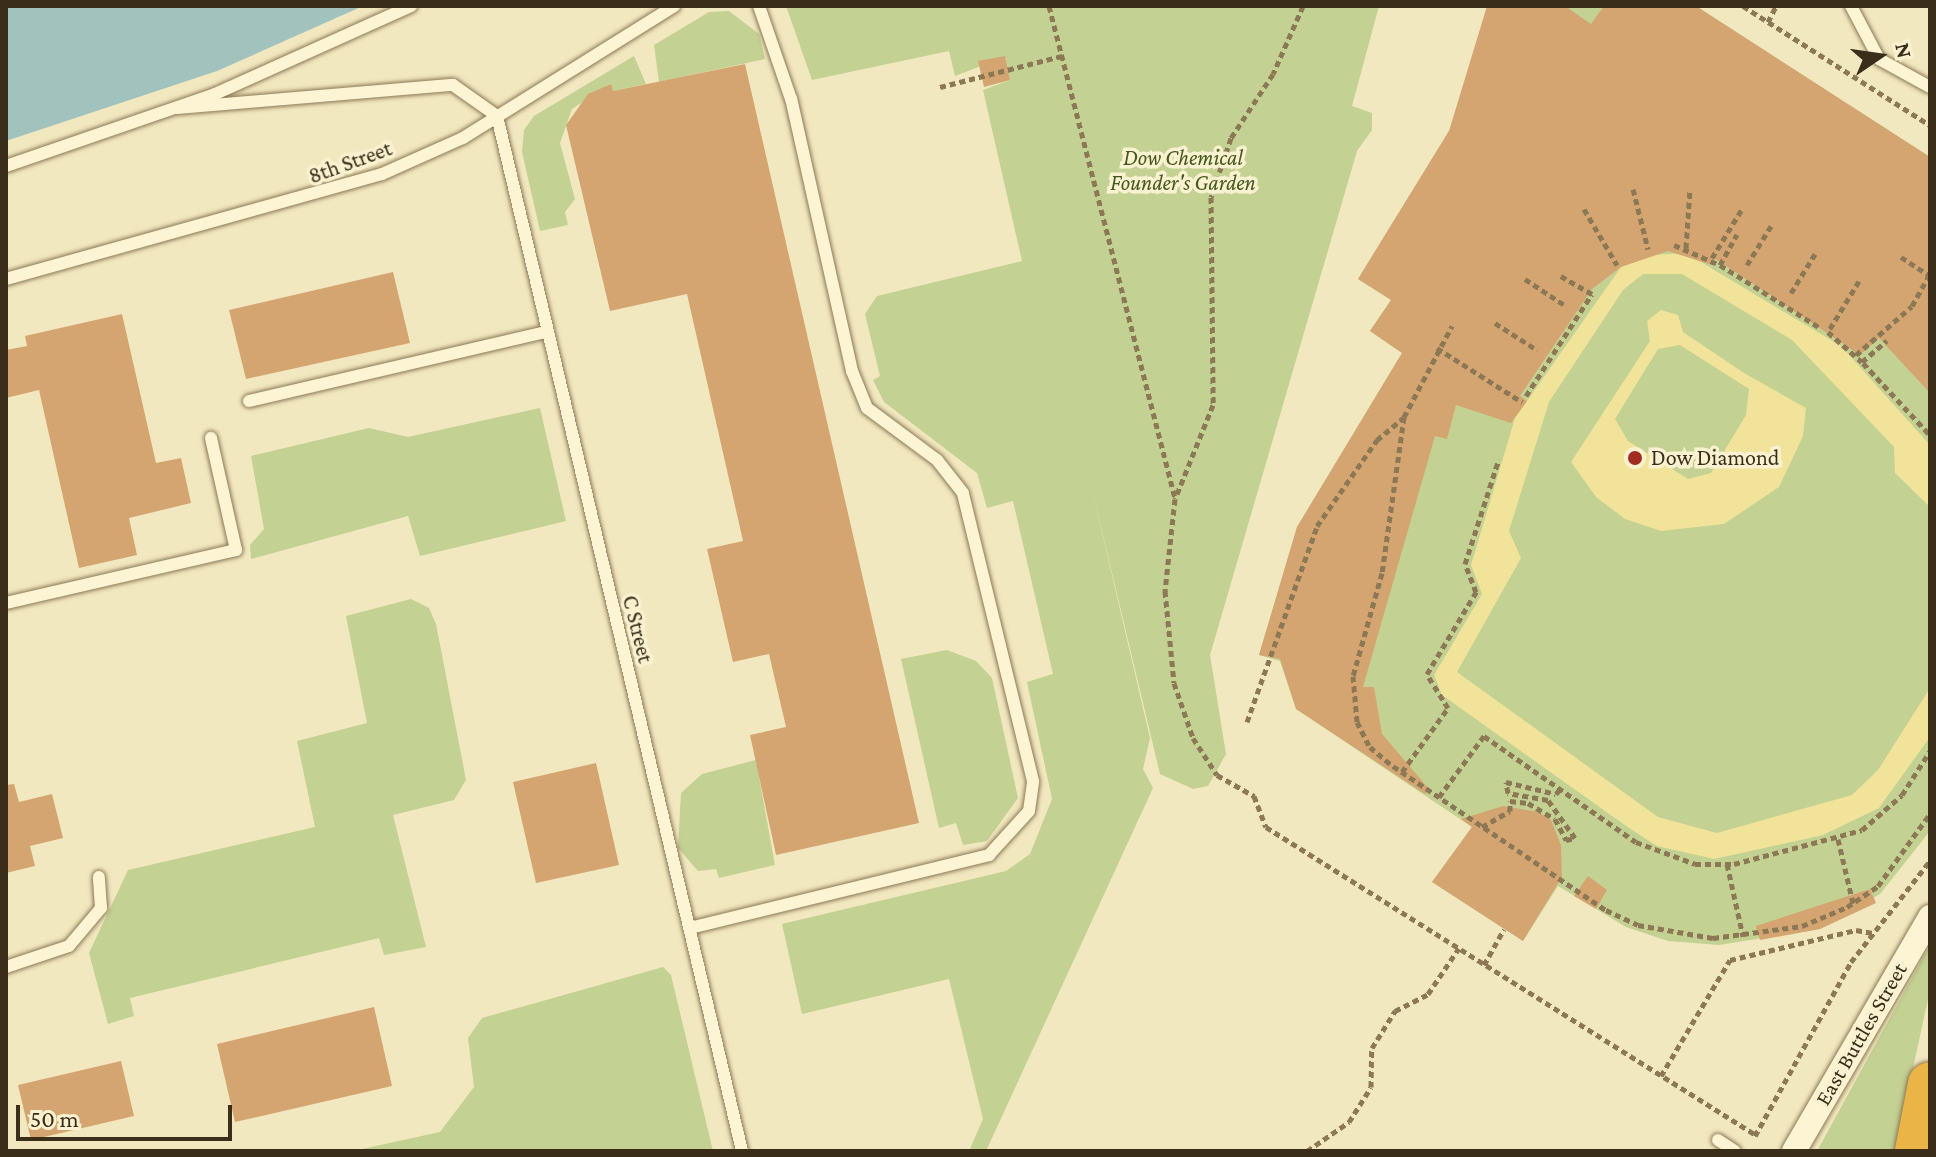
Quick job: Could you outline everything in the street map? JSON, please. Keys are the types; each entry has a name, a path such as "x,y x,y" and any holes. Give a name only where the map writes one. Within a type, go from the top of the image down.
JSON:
{"highway":[{"path":"1917,1151 1930,1084"}],"street":[{"name":"East Buttles Street","path":"1794,1151 1930,917"}],"lane":[{"path":"6,166 177,108 411,6"},
{"name":"8th Street","path":"6,279 325,193 425,155 497,116 674,6"},
{"path":"690,928 989,855 1029,811 1033,781 963,493 937,460 867,408 852,371 791,99 759,6"},
{"path":"1851,6 1879,59 1930,87"},
{"path":"177,108 453,85 497,116"},
{"name":"C Street","path":"497,116 545,332 742,1151"},
{"path":"249,401 545,332"},
{"path":"6,603 236,550 211,438"},
{"path":"6,967 69,946 101,908 99,877"},
{"path":"1718,1140 1735,1151"}],"path":[{"path":"1049,6 1175,499 1169,640 1174,683 1193,738 1217,775 1254,796 1266,827 1756,1135"},
{"path":"1175,499 1213,405 1211,197 1231,138 1273,74 1303,6"},
{"path":"1743,6 1930,125"},
{"path":"1768,22 1776,6"},
{"path":"940,87 1062,56"},
{"path":"1633,189 1648,249"},
{"path":"1686,248 1690,190"},
{"path":"1584,209 1617,265"},
{"path":"1712,258 1742,209"},
{"path":"1747,265 1771,226"},
{"path":"1720,265 1737,234"},
{"path":"1674,245 1712,258 1727,271 1822,329"},
{"path":"1791,293 1815,254"},
{"path":"1856,355 1912,306 1930,275 1901,257"},
{"path":"1437,348 1524,399 1592,294 1561,276"},
{"path":"1525,279 1566,306"},
{"path":"1859,281 1828,332 1856,355 1930,435"},
{"path":"1495,323 1537,350"},
{"path":"1452,326 1437,348 1404,417 1382,573 1353,676 1357,722 1370,747 1544,870 1638,925 1743,936 1802,926 1853,903 1878,886 1930,814"},
{"path":"1862,362 1887,340"},
{"path":"1247,722 1317,526 1377,440 1404,417"},
{"path":"1402,772 1448,708 1427,674 1476,592 1465,564 1499,459"},
{"path":"1439,797 1484,736 1668,858 1727,864 1838,839 1882,816 1930,751"},
{"path":"1482,827 1510,811 1510,801 1528,803 1555,819 1566,840 1575,838 1548,800 1508,793 1506,782 1556,794 1560,789"},
{"path":"1838,839 1853,903"},
{"path":"1752,1143 1873,933 1930,861"},
{"path":"1727,864 1743,936"},
{"path":"1539,879 1544,870"},
{"path":"1484,965 1504,929"},
{"path":"1661,1076 1730,960 1856,930 1873,933"},
{"path":"1307,1151 1349,1122 1371,1087 1372,1048 1395,1011 1428,994 1459,948"}],"green space":[{"name":"Dow Chemical Founder's Garden","path":"786,6 1379,6 1352,106 1372,113 1372,130 1357,151 1210,655 1226,754 1208,786 1193,789 1160,774 1090,481 1150,738 1143,769 1153,788 986,1151 969,1151 983,1119 949,979 802,1014 782,924 1006,871 1030,854 1052,799 1027,682 1053,674 1013,501 987,508 977,473 884,402 873,380 880,376 865,314 877,296 1022,261 983,90 1010,80 1005,57 955,76 949,51 812,80"},
{"name":"Dow Diamond","path":"1487,6 1696,6 1930,157 1930,831 1880,894 1820,929 1719,945 1668,941 1626,927 1558,886 1523,941 1432,882 1472,827 1296,709 1280,661 1259,655 1297,527 1402,353 1370,331 1391,300 1358,279 1460,113"},
{"path":"729,11 759,34 765,59 659,82 654,45 709,12"},
{"path":"634,56 646,84 613,91 610,84 572,109 560,143 575,199 565,212 568,225 540,231 522,152 524,130 534,116"},
{"path":"540,408 566,521 420,556 408,516 251,559 250,545 264,529 251,456 369,428 408,437"},
{"path":"411,599 429,608 436,624 466,780 454,800 393,815 426,947 384,955 379,938 130,998 134,1016 108,1024 89,953 128,870 315,827 297,741 367,723 346,616"},
{"path":"947,650 976,661 992,678 1018,798 987,841 963,845 956,823 939,828 901,659"},
{"path":"756,760 775,865 719,878 716,869 698,871 678,848 681,793 702,774"},
{"path":"1930,945 1930,990 1895,1151 1817,1151"},
{"path":"663,967 671,975 713,1151 353,1151 440,1132 474,1087 468,1038 482,1018"}],"sand":[{"path":"1686,253 1841,346 1930,445 1930,507 1895,473 1894,447 1792,340 1682,274 1643,274 1623,290 1549,402 1509,531 1521,558 1457,672 1658,817 1717,833 1852,795 1878,770 1930,688 1930,737 1879,808 1823,835 1714,859 1657,846 1629,828 1442,695 1434,675 1482,594 1471,565 1515,418 1621,267 1637,256"},
{"path":"1661,310 1678,315 1683,332 1744,373 1806,408 1803,436 1779,487 1724,524 1661,531 1625,519 1596,497 1571,462 1650,341 1647,321","holes":["1680,345 1749,389 1746,415 1711,473 1688,479 1628,441 1615,419 1658,349"]}],"water":[{"path":"6,6 363,6 217,71 6,141"}],"building":[{"path":"1487,6 1565,6 1591,24 1604,6 1696,6 1930,157 1930,393 1879,338 1860,355 1714,258 1712,265 1668,251 1621,267 1592,289 1520,396 1527,401 1511,423 1456,405 1447,439 1435,436 1363,687 1374,687 1382,734 1429,789 1425,794 1296,709 1280,659 1259,655 1297,527 1402,353 1370,331 1391,300 1358,279 1449,131"},
{"path":"1005,56 1010,80 984,87 978,61"},
{"path":"745,64 919,823 776,855 750,735 786,727 769,654 733,662 707,549 743,541 687,294 610,311 566,125 588,94 611,84 613,91"},
{"path":"393,272 410,343 246,379 229,310"},
{"path":"122,314 156,463 181,458 191,503 129,518 137,555 79,568 39,390 6,398 6,350 27,346 25,336"},
{"path":"596,763 619,865 536,883 513,782"},
{"path":"14,784 19,802 52,794 63,838 30,846 35,866 6,873 6,785"},
{"path":"1503,806 1538,812 1551,820 1561,845 1562,877 1523,941 1432,882 1472,827 1461,819"},
{"path":"1588,876 1607,890 1596,909 1574,896"},
{"path":"1870,889 1876,903 1820,929 1760,940 1756,926"},
{"path":"374,1007 392,1086 235,1122 217,1044"},
{"path":"121,1061 134,1116 31,1140 18,1085"}],"place":[{"name":"Dow Diamond","path":"1635,458"}]}
